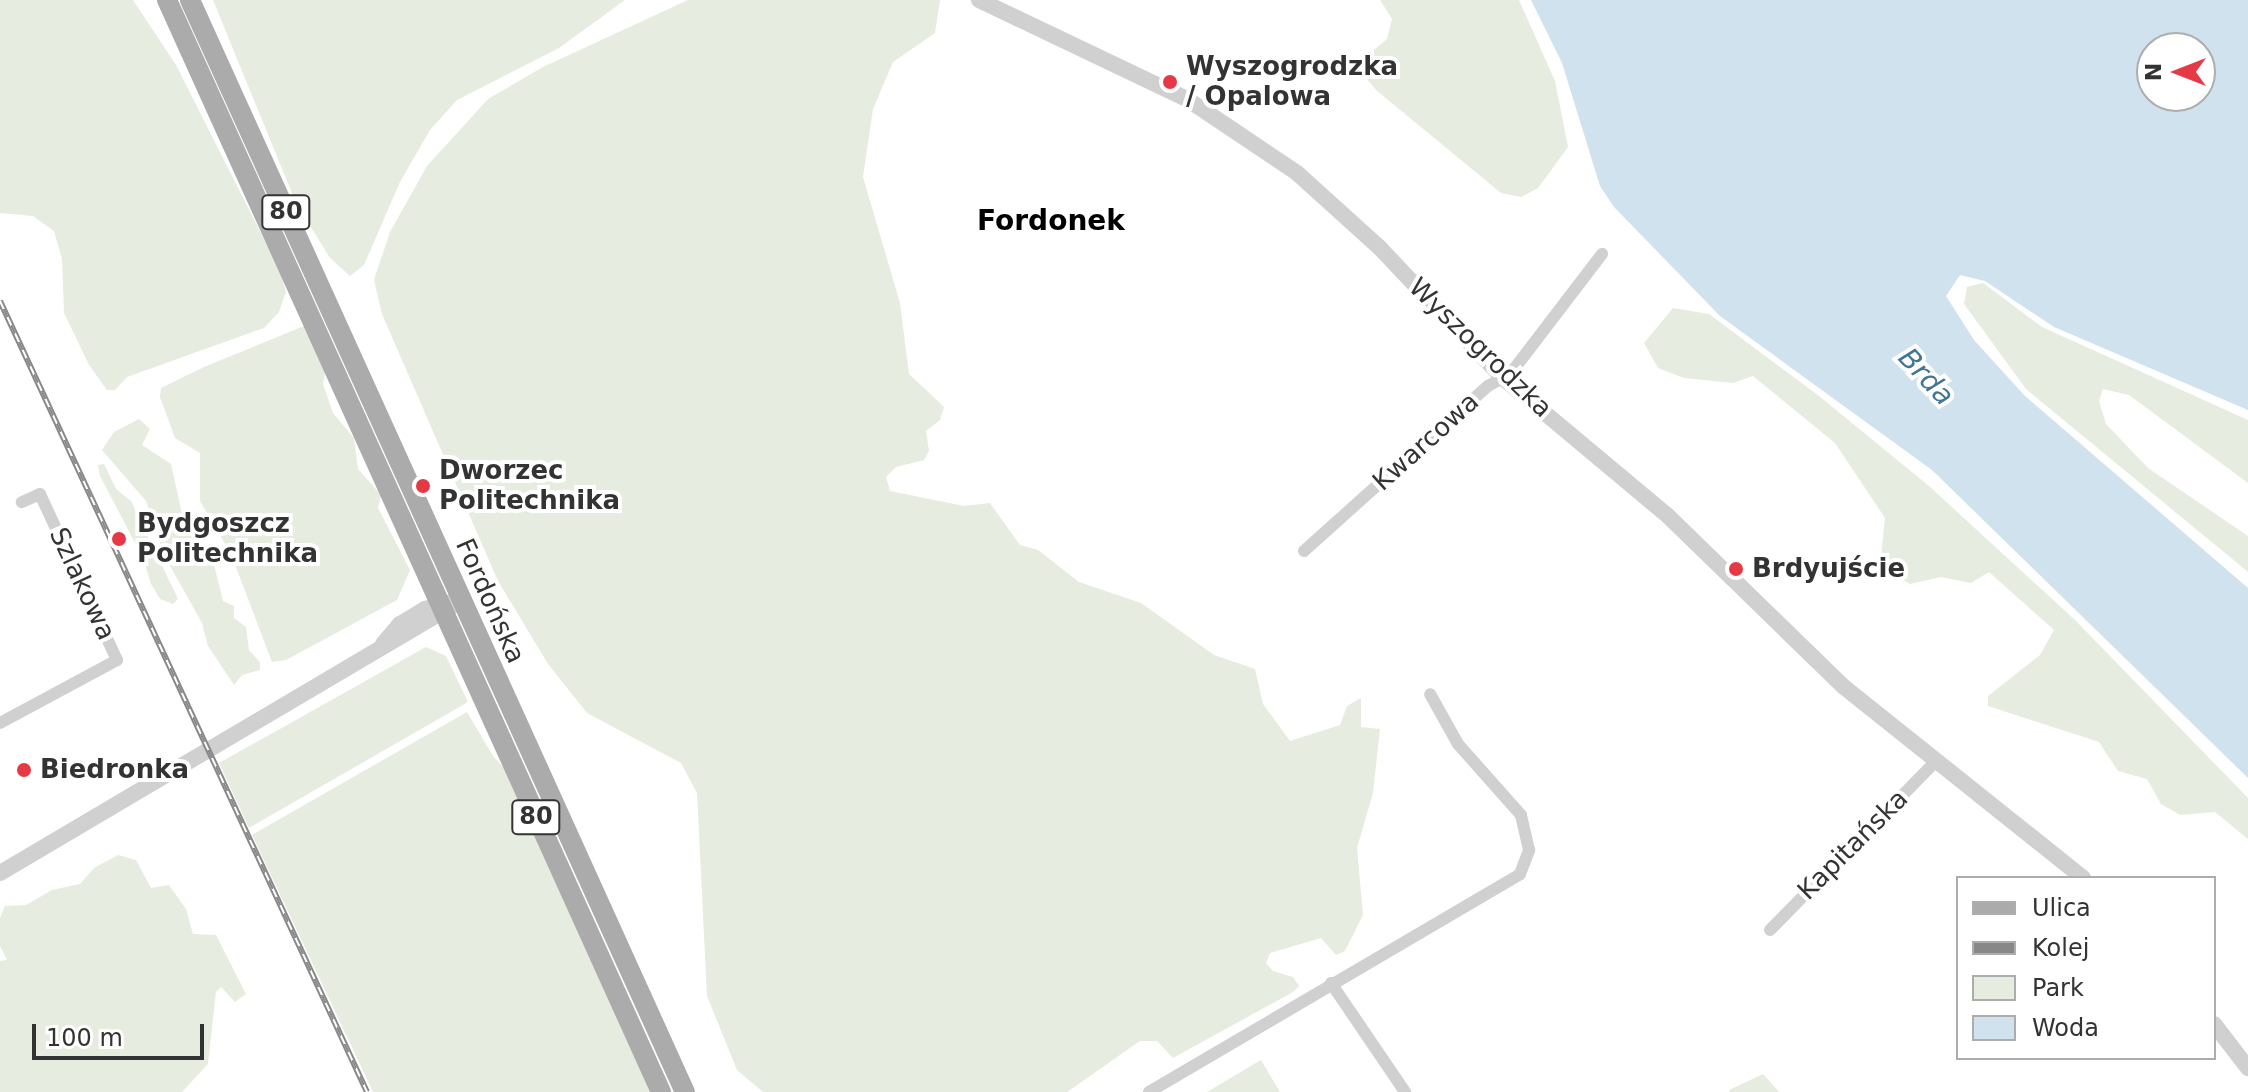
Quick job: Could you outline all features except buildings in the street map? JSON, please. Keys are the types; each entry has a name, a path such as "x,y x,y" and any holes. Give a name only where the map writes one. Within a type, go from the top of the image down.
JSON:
{"main road":[{"name":"Fordońska","path":"167,0 661,1092"},
{"name":"Fordońska","path":"190,0 685,1092"}],"street":[{"name":"Wyszogrodzka","path":"979,0 1163,86 1270,152 1359,228 1503,378 1668,516 1844,687 2081,876"},
{"name":"Kwarcowa","path":"1308,553 1503,378 1602,254"},
{"name":"Szlakowa","path":"0,723 117,660 40,494 22,502"},
{"path":"383,644 400,624 461,601"},
{"path":"0,873 383,644 421,629 441,607"},
{"path":"421,629 458,645"},
{"path":"1149,1092 1331,983 1511,881 1526,864 1529,843 1521,815 1458,744 1430,694"},
{"name":"Kapitańska","path":"1770,930 1937,760"},
{"path":"1331,983 1405,1092"},
{"path":"2216,1027 2248,1068"}],"green space":[{"path":"0,0 133,0 176,65 281,273 286,292 279,312 264,328 127,377 115,390 107,390 89,365 64,313 62,259 54,231 33,216 0,213"},
{"path":"213,0 625,0 559,48 457,100 430,130 400,182 364,265 350,276 330,258 296,203"},
{"path":"688,0 940,0 935,33 893,62 873,109 863,177 900,303 909,374 944,407 940,420 926,431 929,451 924,460 896,467 886,477 890,491 964,506 990,503 1020,545 1038,550 1079,582 1141,603 1214,655 1255,669 1263,704 1290,741 1340,725 1347,706 1361,698 1361,727 1380,729 1373,793 1357,848 1363,915 1345,951 1336,955 1321,938 1270,953 1266,963 1273,971 1293,977 1299,986 1173,1058 1157,1041 1140,1041 1067,1092 763,1092 737,1070 707,996 697,793 681,763 587,713 548,664 498,581 382,314 374,280 390,232 427,166 488,99 543,67"},
{"path":"1380,0 1519,0 1555,81 1568,147 1538,188 1521,197 1501,193 1376,90 1366,78 1368,55 1387,39 1392,19"},
{"path":"1983,283 2042,327 2248,420 2248,483 2129,395 2103,389 2099,401 2106,424 2148,468 2248,536 2248,572 2026,389 1964,304 1967,287"},
{"path":"1673,308 1709,314 1819,396 1929,486 2076,621 2248,798 2248,839 2215,812 2180,815 2161,804 2147,779 2118,771 2099,742 1988,706 1988,696 2040,655 2054,630 1989,572 1971,583 1941,577 1910,584 1880,566 1885,518 1835,443 1753,376 1733,383 1684,378 1658,368 1644,343"},
{"path":"304,326 326,368 323,384 333,413 354,438 358,469 381,495 378,508 410,570 397,600 286,660 272,662 231,554 200,501 200,453 175,438 160,397 161,388"},
{"path":"139,419 150,429 142,445 171,464 182,514 212,557 223,601 234,606 234,618 246,627 249,650 260,662 260,670 242,675 234,685 208,646 202,623 164,555 146,501 102,450 114,432"},
{"path":"104,464 116,489 131,501 178,599 173,604 160,599 151,584 143,558 100,476 98,465"},
{"path":"426,647 446,656 468,702 249,828 219,763"},
{"path":"467,712 493,756 510,774 654,1092 373,1092 252,835"},
{"path":"118,855 136,860 151,888 169,885 186,909 193,934 216,935 246,994 235,1002 221,987 216,992 208,1064 182,1092 0,1092 0,961 7,960 0,946 0,918 5,906 26,905 52,890 80,884 94,868"},
{"path":"1261,1060 1280,1092 1207,1092"},
{"path":"1763,1074 1779,1092 1730,1092 1729,1090"}],"water":[{"name":"Brda","path":"1531,0 2248,0 2248,410 2054,327 1985,281 1960,275 1946,296 1974,340 2025,396 2248,588 2248,778 1932,470 1720,316 1614,207 1600,186 1562,63"}],"railway":[{"path":"0,301 367,1092"}],"place":[{"name":"Wyszogrodzka / Opalowa","path":"1170,82"},
{"name":"Dworzec Politechnika","path":"423,486"},
{"name":"Bydgoszcz Politechnika","path":"119,539"},
{"name":"Brdyujście","path":"1736,569"},
{"name":"Biedronka","path":"24,770"}],"district":[{"name":"Fordonek","path":"1051,221"}]}
